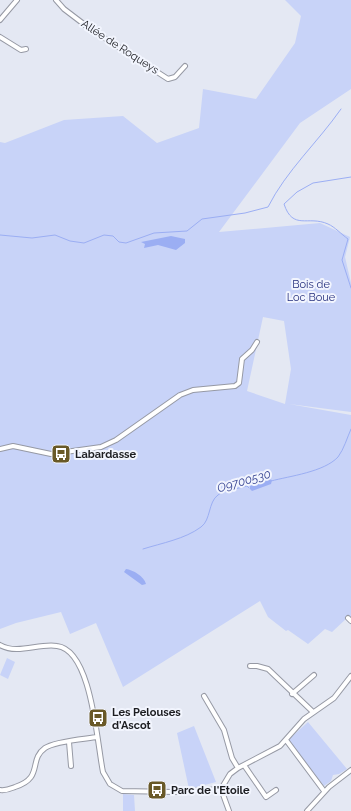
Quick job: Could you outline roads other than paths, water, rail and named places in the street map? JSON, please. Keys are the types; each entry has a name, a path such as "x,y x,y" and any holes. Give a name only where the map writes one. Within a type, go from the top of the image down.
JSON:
{"street":[{"path":"0,19 17,0"},
{"name":"Allée de Roqueys","path":"56,0 64,9 89,28 168,79 175,77 185,66"},
{"path":"0,37 21,50 26,49"},
{"path":"0,449 13,446 51,454 101,447 116,440 186,392 235,386 239,383 242,359 257,342"},
{"path":"0,645 14,649 57,646 71,653 91,694 101,761 106,779 114,787 122,791 156,792 221,789"},
{"path":"250,666 268,669 292,694 313,712"},
{"path":"292,694 314,675"},
{"path":"221,789 230,774 238,768 275,750 286,740 299,724 313,712 334,698 351,676"},
{"path":"204,696 224,730 232,758 238,768"},
{"path":"0,790 5,791 28,782 42,751 49,745 98,737"},
{"path":"286,740 324,791"},
{"path":"69,742 71,766"},
{"path":"244,765 266,797 276,790"},
{"path":"307,811 324,791 351,770"},
{"path":"221,789 229,811"}],"water":[{"path":"171,236 185,239 185,243 176,250 158,245 144,248 145,244 141,242"},
{"path":"269,479 272,480 271,484 252,491 250,489 250,486"},
{"path":"126,569 138,574 143,578 146,584 142,585 124,572"}],"waterway":[{"path":"0,235 32,238 55,235 70,241 84,243 104,235 113,236 119,242 126,243 154,233 187,231 202,219 245,213 268,207 284,181 341,109"},
{"name":"O9700530","path":"351,177 313,183 297,192 284,204 292,217 297,220 328,224 348,239 342,260 351,288"},
{"name":"O9700530","path":"271,481 316,470 332,462 340,454 351,429"},
{"name":"O9700530","path":"143,549 188,535 195,531 204,524 213,502 218,495 247,486 249,488"}],"place":[{"name":"Labardasse","path":"61,454"},
{"name":"Les Pelouses d'Ascot","path":"98,718"},
{"name":"Parc de l'Etoile","path":"157,790"}],"park label":[{"name":"Bois de Loc Boue","path":"311,290"}]}
